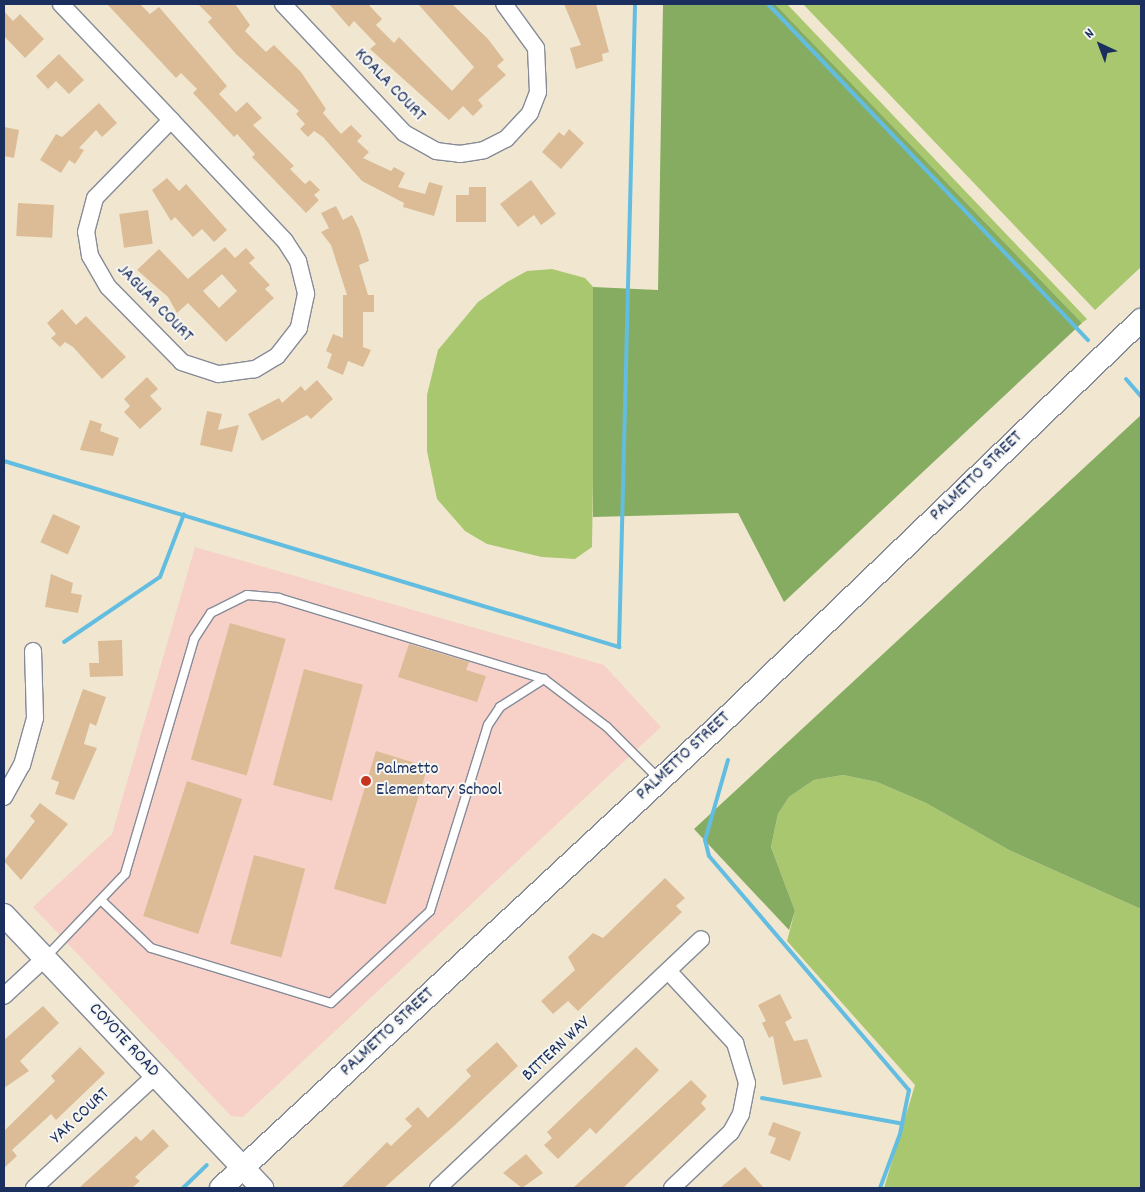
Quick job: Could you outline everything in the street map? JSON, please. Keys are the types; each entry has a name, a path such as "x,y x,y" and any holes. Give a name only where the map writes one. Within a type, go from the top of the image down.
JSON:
{"main road":[{"name":"PALMETTO STREET","path":"221,1188 660,780 1141,320"},
{"name":"COYOTE ROAD","path":"4,915 262,1188"}],"street":[{"name":"JAGUAR COURT","path":"61,4 171,120 285,241 302,272 306,294 299,328 277,356 255,369 218,374 182,362 108,287 90,256 86,226 95,198 171,120"},
{"name":"KOALA COURT","path":"283,4 404,133 424,146 460,154 484,150 506,139 523,122 538,92 536,48 526,28 504,4"},
{"path":"4,797 22,765 35,718 33,651"},
{"name":"BITTERN WAY","path":"438,1188 670,973 701,939"},
{"path":"4,996 45,958"},
{"path":"670,973 735,1043 747,1083 741,1114 731,1132 672,1188"},
{"name":"YAK COURT","path":"34,1188 156,1075"}],"lane":[{"path":"45,958 103,902 125,874 194,640 204,621 222,605 263,594 544,679 607,726 660,780"},
{"path":"103,902 152,948 331,1003 430,911 488,726 500,707 544,679"}],"shaded area":[{"name":"Palmetto Elementary School","path":"195,547 604,665 661,727 243,1117 231,1116 33,907 112,834"}],"green space":[{"path":"663,4 775,4 1082,323 784,602 738,513 593,517 593,287 658,290"},
{"path":"775,4 787,4 1087,319 1082,323"},
{"path":"803,4 1141,4 1141,267 1095,310"},
{"path":"552,269 585,278 596,290 592,547 575,559 542,557 487,544 465,531 437,499 427,451 427,395 438,350 478,302 527,271"},
{"path":"1141,415 1141,909 1009,850 926,803 877,782 843,775 814,780 789,797 778,814 771,847 795,911 789,930 694,829"},
{"path":"843,775 877,782 926,803 1009,850 1141,909 1141,1188 884,1188 915,1085 787,941 795,911 771,847 778,814 789,797 814,780"}],"building":[{"path":"107,4 140,4 150,14 159,7 227,86 219,94 236,112 247,102 262,118 253,125 294,166 290,169 305,184 310,180 320,190 314,195 319,200 306,213 252,157 255,154 237,134 234,137 193,93 197,89 181,73 176,78"},
{"path":"198,4 235,4 250,25 245,31 266,52 274,45 301,72 326,109 323,113 341,134 351,125 362,136 357,141 369,152 363,158 391,171 394,167 405,173 398,187 425,194 429,182 443,186 434,216 403,207 404,203 362,181 323,137 314,131 308,137 300,129 305,124 296,114 299,111 236,54 208,22 212,18"},
{"path":"329,4 368,4 382,19 376,25 394,43 399,37 452,91 474,67 418,4 452,4 488,39 504,60 497,66 506,75 478,100 483,106 473,116 463,106 449,120 370,49 376,44 354,21 349,27"},
{"path":"564,4 596,4 609,52 602,54 603,61 576,69 570,48 581,45"},
{"path":"4,11 13,21 20,14 44,39 25,58 4,36"},
{"path":"59,54 84,80 69,94 56,81 48,89 36,76"},
{"path":"99,103 117,123 102,137 96,130 79,148 84,150 75,164 69,160 61,173 40,160 56,134 62,137"},
{"path":"4,127 19,130 14,158 4,156"},
{"path":"569,129 584,143 561,169 542,152 559,132 564,136"},
{"path":"167,178 179,191 186,184 227,230 214,242 202,229 193,237 175,217 171,221 152,190"},
{"path":"531,180 556,214 541,225 534,215 518,227 500,204"},
{"path":"469,187 486,187 486,222 456,222 456,195 469,195"},
{"path":"18,203 54,205 52,238 16,236"},
{"path":"336,206 343,220 352,215 359,229 369,261 359,265 368,295 374,295 374,312 363,312 363,347 371,350 363,367 348,361 343,375 327,368 332,354 326,351 333,334 343,338 343,295 347,295 331,245 321,232 329,228 321,213"},
{"path":"148,210 153,244 124,248 119,214"},
{"path":"225,247 235,258 246,248 255,258 249,263 270,285 265,289 274,298 226,342 188,303 177,313 168,297 137,270 159,249 188,279","holes":["222,274 237,291 219,308 203,291"]},
{"path":"62,309 76,325 86,316 126,357 102,379 73,347 65,342 60,347 51,338 56,334 47,323"},
{"path":"147,377 158,389 150,396 162,409 140,429 124,412 130,406 124,399"},
{"path":"317,380 333,399 311,419 307,415 262,441 248,414 279,398 282,403 301,386 305,391"},
{"path":"207,411 222,414 218,430 239,425 232,452 200,445"},
{"path":"90,420 102,424 100,431 119,438 113,456 80,450"},
{"path":"53,514 80,526 68,555 40,542"},
{"path":"51,574 73,583 71,593 82,595 78,613 45,607"},
{"path":"230,623 286,639 247,775 191,759"},
{"path":"122,640 123,676 90,677 89,663 99,663 98,641"},
{"path":"409,644 469,662 466,670 486,676 477,702 398,677"},
{"path":"304,669 363,685 332,801 273,785"},
{"path":"83,689 106,697 96,726 90,723 84,744 97,748 74,800 55,794 59,782 51,779"},
{"path":"376,751 428,767 386,904 334,889"},
{"path":"187,781 242,799 198,934 143,916"},
{"path":"40,803 68,824 21,880 4,861 35,821 30,816"},
{"path":"254,855 305,869 281,958 230,944"},
{"path":"665,878 685,898 676,906 682,912 578,1011 568,1001 553,1014 541,1001 575,970 568,957 593,933 603,938"},
{"path":"780,994 792,1018 785,1022 794,1041 807,1039 822,1077 783,1085 773,1036 769,1038 762,1023 766,1021 758,1005"},
{"path":"43,1006 59,1023 20,1061 29,1071 4,1088 4,1040"},
{"path":"497,1042 518,1066 455,1125 384,1188 341,1188 387,1142 391,1146 412,1126 405,1119 418,1107 428,1118 471,1076 466,1070"},
{"path":"80,1047 105,1073 56,1120 51,1114 12,1150 17,1156 4,1168 4,1131 55,1081 51,1076"},
{"path":"636,1047 659,1070 596,1134 590,1128 558,1159 544,1145 552,1138 547,1132"},
{"path":"691,1080 707,1096 701,1103 706,1109 623,1188 573,1188"},
{"path":"773,1122 801,1132 790,1161 770,1153 776,1138 768,1135"},
{"path":"153,1129 169,1146 135,1177 140,1181 132,1188 79,1188 136,1136 141,1141"},
{"path":"526,1154 543,1173 522,1188 503,1173"},
{"path":"745,1167 764,1188 720,1188"}],"waterway":[{"path":"4,461 619,647 635,4"},
{"path":"768,4 1088,340"},
{"path":"1126,379 1141,396"},
{"path":"64,642 160,577 184,514"},
{"path":"728,760 705,840 709,856 909,1090 900,1134 880,1188"},
{"path":"762,1098 903,1124"},
{"path":"183,1188 207,1165"}],"place":[{"name":"Palmetto Elementary School","path":"366,781"}]}
